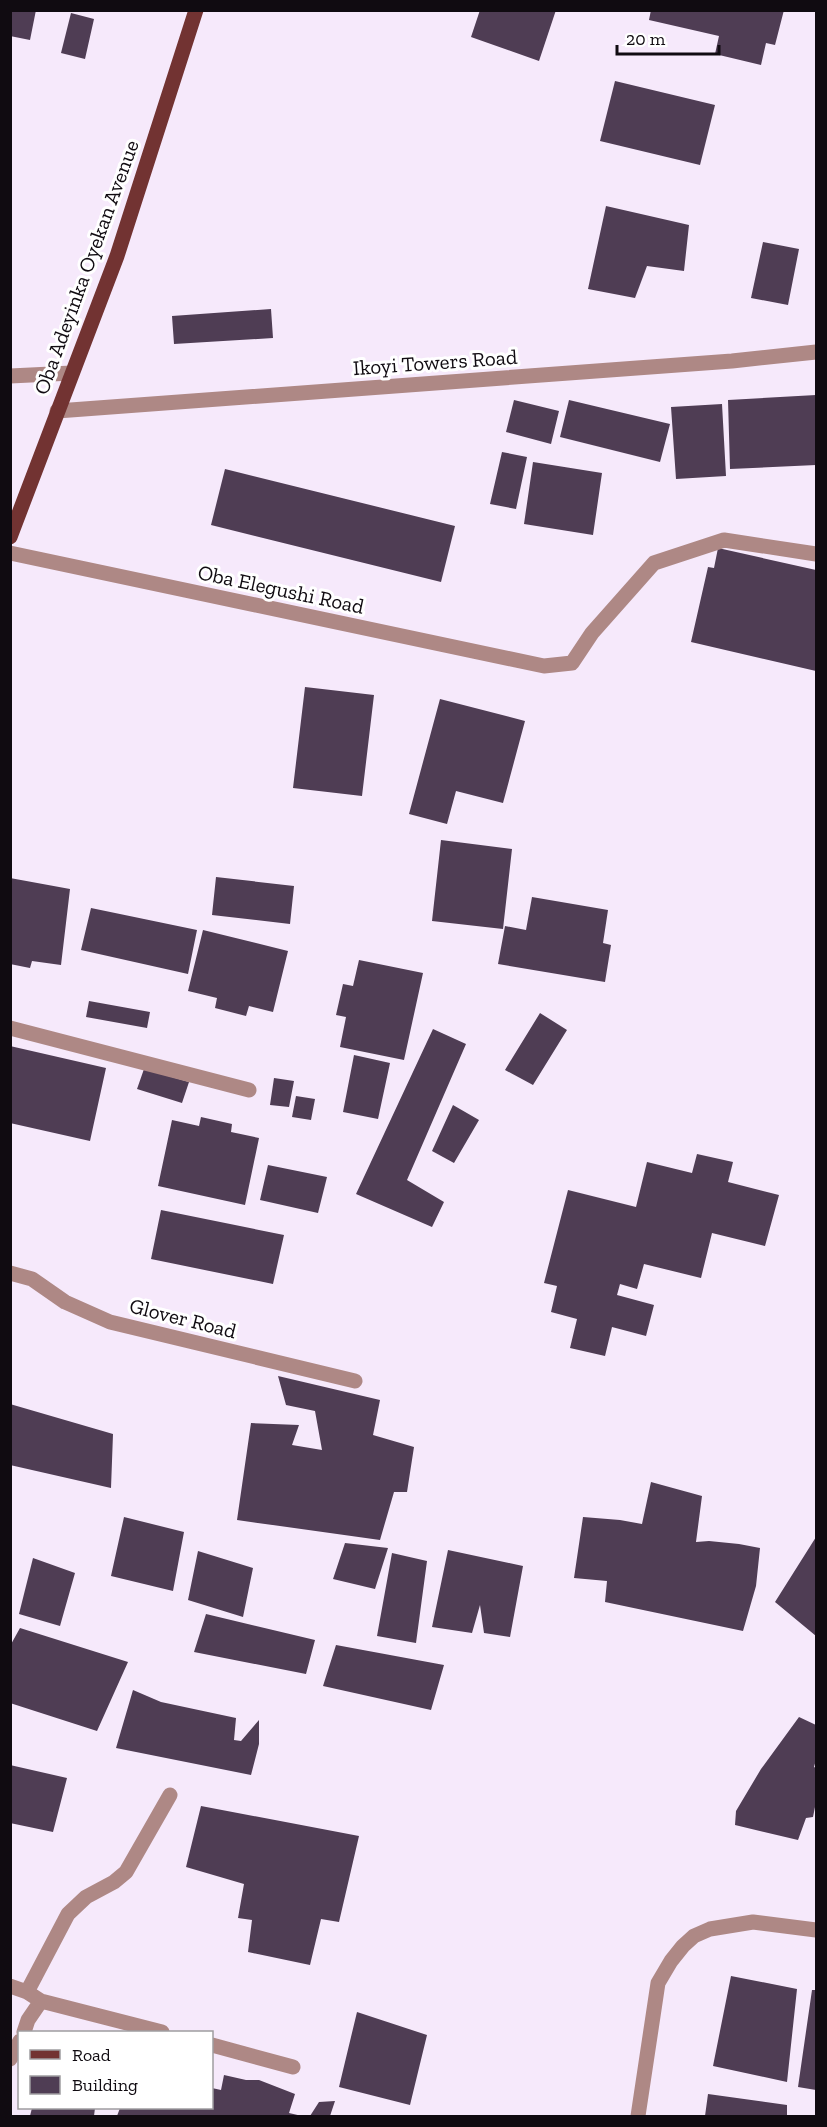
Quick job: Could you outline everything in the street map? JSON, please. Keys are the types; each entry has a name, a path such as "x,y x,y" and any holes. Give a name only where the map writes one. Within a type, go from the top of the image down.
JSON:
{"main road":[{"name":"Oba Adeyinka Oyekan Avenue","path":"10,537 117,256 196,10"}],"street":[{"name":"Ikoyi Towers Road","path":"57,411 732,361 816,352"},
{"path":"10,376 72,373"},
{"name":"Oba Elegushi Road","path":"10,553 544,666 572,663 592,633 654,563 724,540 816,554"},
{"path":"10,1028 249,1089"},
{"name":"Glover Road","path":"10,1273 32,1279 65,1302 110,1322 355,1382"},
{"path":"27,1992 69,1914 86,1897 114,1882 126,1872 170,1795"},
{"path":"638,2116 658,1983 670,1961 683,1947 694,1936 710,1929 753,1923 816,1930"},
{"path":"10,1986 27,1992 41,2001 158,2031"},
{"path":"24,2031 28,2020 41,2001"},
{"path":"10,2059 18,2045"},
{"path":"213,2045 293,2067"}],"building":[{"path":"10,10 36,10 30,40 10,36"},
{"path":"480,10 556,10 539,61 471,37"},
{"path":"651,10 784,10 775,45 766,43 761,65 715,54 719,36 649,20"},
{"path":"71,13 94,19 85,59 61,53"},
{"path":"615,81 715,105 700,165 600,141"},
{"path":"606,206 689,225 684,271 647,266 635,298 588,289"},
{"path":"763,242 799,249 788,305 751,298"},
{"path":"271,309 273,338 174,344 172,316"},
{"path":"816,395 816,465 730,469 728,400"},
{"path":"514,400 559,411 551,444 506,432"},
{"path":"569,400 670,424 660,462 560,437"},
{"path":"722,404 726,476 676,479 671,407"},
{"path":"502,452 527,457 516,509 490,504"},
{"path":"533,462 602,473 593,535 524,524"},
{"path":"225,469 455,526 441,582 211,525"},
{"path":"718,548 816,570 816,671 691,642 708,567 714,568"},
{"path":"305,687 374,695 362,796 293,788"},
{"path":"440,699 525,721 503,803 456,791 447,824 409,814"},
{"path":"441,840 512,849 503,929 432,921"},
{"path":"216,877 294,886 290,924 212,915"},
{"path":"10,878 70,889 61,965 32,961 30,968 10,964"},
{"path":"532,897 608,910 603,943 611,945 605,982 498,964 505,926 526,930"},
{"path":"91,908 197,930 188,974 81,950"},
{"path":"203,930 288,951 273,1012 249,1006 246,1016 215,1008 217,998 188,991"},
{"path":"359,960 423,973 404,1060 340,1047 346,1017 336,1015 343,984 353,986"},
{"path":"89,1001 150,1012 147,1028 86,1017"},
{"path":"540,1013 567,1030 533,1085 505,1070"},
{"path":"433,1029 466,1044 407,1180 444,1202 432,1227 356,1194"},
{"path":"10,1046 106,1068 90,1141 10,1123"},
{"path":"354,1055 390,1063 378,1119 343,1112"},
{"path":"144,1069 189,1082 182,1103 137,1089"},
{"path":"274,1078 294,1081 289,1107 270,1105"},
{"path":"296,1096 315,1099 311,1120 292,1117"},
{"path":"453,1105 479,1120 454,1163 432,1151"},
{"path":"201,1117 232,1124 231,1132 259,1138 245,1205 158,1186 172,1120 199,1126"},
{"path":"697,1154 733,1162 728,1182 779,1195 765,1246 712,1233 701,1278 644,1264 637,1289 620,1284 617,1295 654,1305 646,1336 612,1327 605,1356 570,1348 577,1319 551,1312 557,1286 544,1283 568,1190 636,1207 647,1162 692,1173"},
{"path":"268,1165 327,1177 318,1213 260,1200"},
{"path":"161,1210 284,1235 273,1284 151,1259"},
{"path":"278,1376 380,1400 373,1435 414,1447 407,1492 394,1492 380,1540 237,1520 251,1423 299,1425 292,1445 322,1450 315,1411 286,1405"},
{"path":"10,1404 113,1434 111,1488 10,1465"},
{"path":"651,1482 702,1496 696,1542 709,1541 760,1548 756,1586 743,1631 605,1602 607,1581 574,1578 583,1517 642,1524"},
{"path":"124,1517 184,1532 173,1591 111,1576"},
{"path":"816,1537 816,1636 775,1602"},
{"path":"345,1543 388,1548 375,1589 333,1579"},
{"path":"448,1550 523,1566 510,1637 484,1633 480,1605 472,1633 432,1627"},
{"path":"198,1551 253,1568 243,1617 188,1600"},
{"path":"392,1553 427,1561 416,1643 377,1636"},
{"path":"33,1558 75,1573 60,1626 19,1614"},
{"path":"206,1614 315,1640 306,1674 194,1652"},
{"path":"20,1628 128,1662 97,1731 10,1703 10,1646"},
{"path":"336,1645 444,1665 431,1710 323,1686"},
{"path":"133,1690 161,1702 236,1718 234,1740 241,1741 259,1720 259,1744 251,1775 116,1748"},
{"path":"799,1717 816,1725 814,1767 816,1768 816,1802 813,1817 806,1818 798,1840 735,1825 736,1811 761,1769"},
{"path":"10,1765 67,1778 53,1832 10,1823"},
{"path":"201,1806 359,1836 339,1922 321,1919 310,1965 248,1952 252,1920 238,1918 244,1884 186,1867"},
{"path":"731,1976 797,1989 787,2082 713,2066"},
{"path":"812,1990 816,1990 816,2090 798,2087"},
{"path":"357,2012 427,2035 410,2105 339,2087"},
{"path":"224,2075 246,2080 259,2080 295,2094 289,2113 302,2116 117,2116 120,2109 213,2109 213,2088 221,2090"},
{"path":"708,2094 787,2105 787,2116 705,2116"},
{"path":"335,2101 330,2116 310,2116 319,2102"},
{"path":"32,2109 95,2109 94,2116 30,2116"}]}
